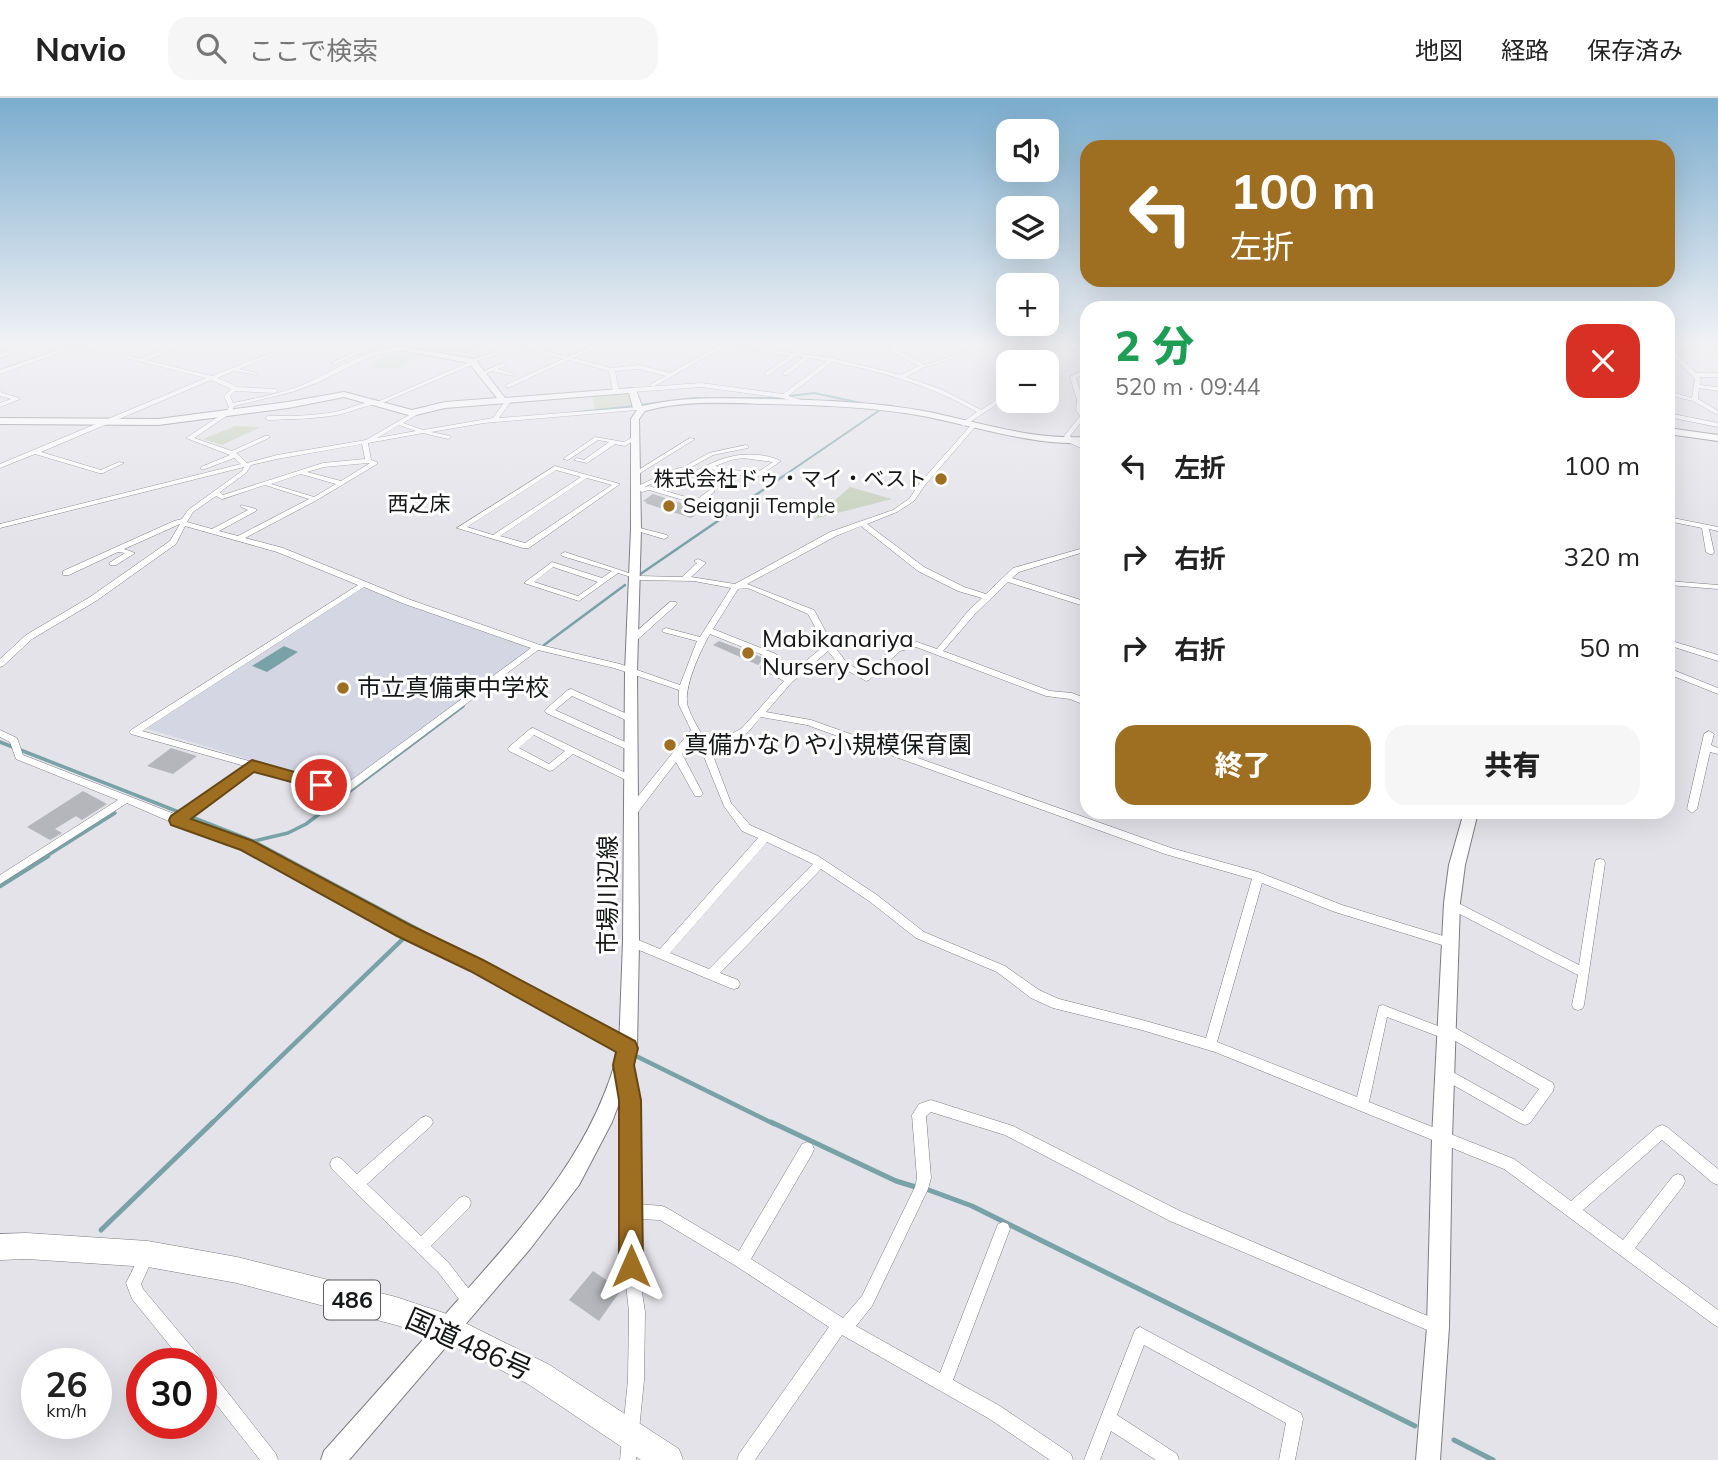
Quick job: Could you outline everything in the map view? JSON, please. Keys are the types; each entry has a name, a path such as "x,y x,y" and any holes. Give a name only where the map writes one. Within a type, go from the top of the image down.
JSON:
{"highway":[{"name":"国道486号","path":"0,1247 27,1246 148,1254 237,1270 396,1311 447,1328 538,1374 629,1447 668,1460"}],"main road":[{"path":"0,421 158,422 227,410"},
{"path":"403,410 416,413 428,410"},
{"name":"市場川辺線","path":"333,1460 523,1242 572,1178 602,1122 624,1065 628,1048 631,942 631,672 636,529 636,415 640,410"},
{"path":"894,410 967,423 1033,440 1080,440"},
{"path":"1675,432 1718,438"},
{"path":"1429,1460 1438,1327 1442,1138 1452,905 1467,819"}],"street":[{"path":"0,466 136,410"},
{"path":"229,410 189,438 234,454 246,464"},
{"path":"268,418 321,416 355,410"},
{"path":"495,419 500,410"},
{"path":"0,526 246,464 367,441 495,419 632,410"},
{"path":"977,410 981,412"},
{"path":"985,410 967,423 912,500 895,511 833,534 736,587 702,640 683,689 683,705 707,752 727,804 746,828 820,863 873,898 920,935 1001,969 1035,994 1057,1004 1210,1045 1509,1164 1718,1319"},
{"path":"367,441 416,413"},
{"path":"1675,416 1718,425"},
{"path":"1080,419 1073,427 1070,440 1080,445"},
{"path":"398,424 448,437"},
{"path":"203,468 267,437"},
{"path":"566,459 597,438 625,444 636,437"},
{"path":"635,486 692,439"},
{"path":"367,441 368,461"},
{"path":"577,460 585,462 614,442"},
{"path":"635,486 686,468 711,454 746,447"},
{"path":"35,452 102,472 121,463"},
{"path":"670,472 685,478 721,461 750,455 778,461 756,476 710,467"},
{"path":"215,492 222,497 268,485 323,465 368,461 375,463 315,499 239,539"},
{"path":"0,664 29,637 93,599 169,545 176,538 190,511 244,472 246,464"},
{"path":"617,484 526,547 461,527 555,468 617,484 649,488 723,510"},
{"path":"303,472 341,483"},
{"path":"494,537 586,476"},
{"path":"268,485 315,499"},
{"path":"697,502 712,491"},
{"path":"211,532 254,510 243,506"},
{"path":"1675,521 1718,529"},
{"path":"66,573 176,522 183,522 280,550 364,584 537,646 683,689"},
{"path":"861,523 921,569 961,589 987,597"},
{"path":"1705,527 1710,552"},
{"path":"636,529 664,537"},
{"path":"113,564 131,554 117,548"},
{"path":"939,651 1006,579 1022,568 1080,551"},
{"path":"565,554 634,577 749,586 811,612 829,646 844,665 866,678 897,649 906,645 917,645 1049,694 1072,696 1080,700"},
{"path":"684,579 702,563 698,561"},
{"path":"603,581 552,564 528,583 579,599 617,571"},
{"path":"1699,571 1701,584"},
{"path":"1006,579 1080,603"},
{"path":"1675,583 1718,587"},
{"path":"364,584 134,732 344,791 537,646"},
{"path":"633,639 673,604"},
{"path":"666,630 702,640"},
{"path":"708,630 773,656 764,668 789,680"},
{"path":"1675,645 1718,657"},
{"path":"707,752 745,730 789,680 829,646"},
{"path":"1675,674 1718,691"},
{"path":"631,719 571,692 549,711 631,748"},
{"path":"761,714 808,722 1169,851 1258,877 1339,909 1452,943"},
{"path":"631,813 695,731"},
{"path":"572,750 550,768 512,749 533,732 572,750 631,779"},
{"path":"0,733 14,740 19,757 125,800 181,817 247,846 404,931 477,965 628,1048"},
{"path":"1692,809 1709,734"},
{"path":"1706,747 1718,751"},
{"path":"677,754 698,794"},
{"path":"181,817 252,766"},
{"path":"0,880 125,800"},
{"path":"662,954 765,837"},
{"path":"711,974 820,863"},
{"path":"1578,1005 1600,863"},
{"path":"1210,1045 1258,877"},
{"path":"1452,905 1584,973"},
{"path":"631,942 734,984"},
{"path":"1362,1105 1383,1010 1448,1033 1548,1087 1525,1119 1445,1074"},
{"path":"624,1065 630,1100 631,1266 637,1312 636,1380 629,1447"},
{"path":"745,1460 842,1326 867,1301 924,1178 919,1115 924,1108 931,1106 1008,1130 1175,1216 1438,1327"},
{"path":"357,1184 426,1122"},
{"path":"1572,1210 1662,1131 1718,1178"},
{"path":"741,1261 807,1149"},
{"path":"337,1164 443,1267 470,1302"},
{"path":"1625,1249 1678,1181"},
{"path":"421,1246 464,1203"},
{"path":"631,1211 662,1213 842,1326 994,1412 1065,1460"},
{"path":"944,1384 1003,1229"},
{"path":"148,1254 133,1283 137,1294 182,1348"},
{"path":"1092,1460 1140,1335 1295,1419 1287,1460"},
{"path":"217,1392 270,1460"},
{"path":"1108,1419 1171,1460"}],"shaded area":[{"name":"市立真備東中学校","path":"364,587 532,647 344,788 145,728"}],"green space":[{"path":"235,426 261,427 222,445 203,439"},
{"path":"850,487 892,499 814,519"}],"water":[{"path":"284,646 298,652 267,672 252,666"}],"building":[{"name":"Seiganji Temple","path":"653,494 701,511 691,518 643,501"},
{"path":"719,641 764,658 758,665 713,645"},
{"path":"171,748 197,756 173,774 147,766"},
{"path":"83,791 107,804 82,820 76,816 55,829 62,833 50,840 27,827"},
{"path":"593,1271 621,1290 599,1321 569,1300"}],"waterway":[{"path":"569,413 600,410"},
{"path":"779,479 880,410"},
{"path":"639,575 782,477"},
{"path":"544,645 625,585"},
{"path":"254,841 288,833 306,824 463,706"},
{"path":"0,742 253,841 283,857"},
{"path":"45,857 115,813"},
{"path":"0,886 48,856"},
{"path":"280,856 467,956"},
{"path":"211,1124 405,937"},
{"path":"541,1006 606,1044"},
{"path":"638,1057 774,1124"},
{"path":"101,1230 213,1122"},
{"path":"771,1122 896,1181 919,1188"},
{"path":"926,1189 972,1206 1415,1426"},
{"path":"1454,1440 1493,1460"}],"place":[{"name":"株式会社ドゥ・マイ・ベスト","path":"941,479"},
{"name":"Seiganji Temple","path":"669,506"},
{"name":"Mabikanariya Nursery School","path":"748,653"},
{"name":"市立真備東中学校","path":"343,688"},
{"name":"真備かなりや小規模保育園","path":"670,745"}],"district":[{"name":"西之床","path":"419,504"}],"route":[{"path":"321,785 252,766 177,820 247,846 275,860 404,931 477,965 628,1048 624,1065 630,1100 631,1266"}]}
